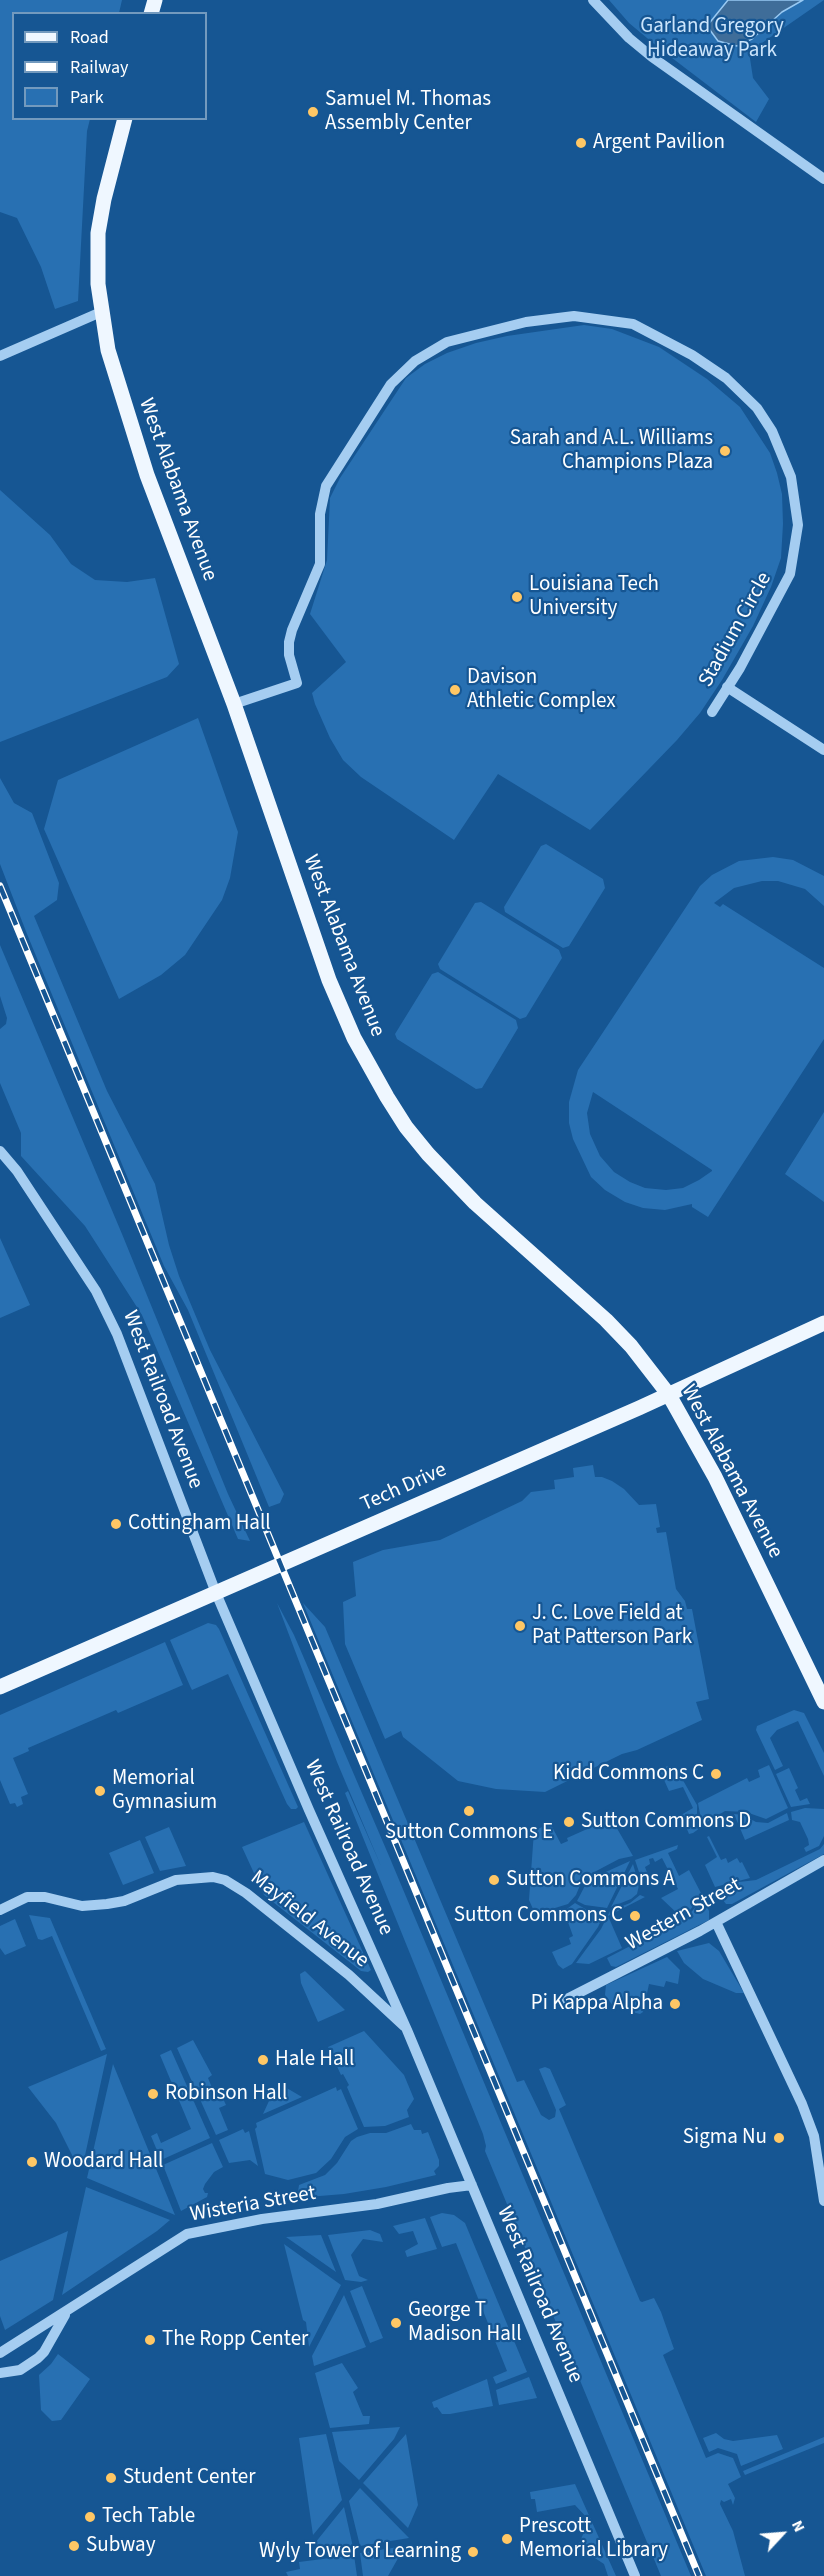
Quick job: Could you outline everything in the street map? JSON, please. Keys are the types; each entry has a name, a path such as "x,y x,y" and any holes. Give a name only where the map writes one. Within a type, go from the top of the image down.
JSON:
{"main road":[{"name":"West Alabama Avenue","path":"124,120 104,199 98,233 97,259 101,312 110,360 130,426 234,704 329,980 354,1038 406,1127 453,1180 606,1320 631,1346 669,1395 715,1477 824,1702"},
{"name":"Tech Drive","path":"0,1687 669,1395 824,1323"}],"street":[{"path":"593,0 629,38 652,57 824,179"},
{"path":"0,356 101,312"},
{"name":"Stadium Circle","path":"234,704 297,683 289,655 290,642 292,630 320,564 320,514 326,486 391,384 415,361 447,342 526,322 574,316 633,324 692,355 726,378 749,400 772,431 792,477 798,525 790,573 779,597 712,712"},
{"path":"728,687 824,750"},
{"name":"West Railroad Avenue","path":"0,1151 17,1171 107,1311 216,1593 304,1799 407,2030 634,2576"},
{"name":"Western Street","path":"561,2002 716,1922 824,1860"},
{"name":"Mayfield Avenue","path":"0,1910 27,1897 36,1896 82,1906 106,1904 124,1901 176,1880 213,1877 225,1880 246,1893 349,1975 407,2030"},
{"path":"716,1922 802,2104 814,2136 824,2200"},
{"name":"Wisteria Street","path":"3,2352 187,2234 262,2219 377,2204 472,2185"},
{"path":"0,2373 20,2370 38,2358 52,2340 66,2313"}],"green space":[{"path":"0,0 122,0 119,12 12,12 12,120 90,120 87,131 78,301 55,309 41,267 17,218 0,212"},
{"name":"Garland Gregory Hideaway Park","path":"609,0 824,0 749,52 753,78 769,99 756,122 659,48 629,23"},
{"path":"584,325 612,329 659,347 707,379 740,407 770,453 777,473 782,494 781,558 753,626 700,713 590,830 498,774 454,840 361,777 343,760 315,704 312,693 346,662 310,614 327,560 330,498 340,478 406,378 425,364 476,343 507,336"},
{"path":"0,490 50,535 71,564 95,580 127,582 155,578 179,664 167,677 0,742"},
{"path":"198,718 238,832 230,878 222,900 185,955 161,975 119,999 44,829 58,780"},
{"path":"0,778 14,803 32,813 59,883 57,900 34,916 107,1091 155,1184 169,1245 179,1276 210,1350 284,1494 280,1503 269,1507 188,1310 164,1266 27,934 0,864"},
{"path":"546,844 603,879 605,888 569,946 563,948 505,912 504,907 541,846"},
{"path":"773,857 793,860 824,876 824,906 805,889 778,881 762,881 734,888 714,903 720,907 723,904 824,968 824,1039 708,1217 692,1207 692,1204 665,1210 643,1208 625,1202 605,1190 591,1177 573,1139 569,1123 569,1102 578,1070 700,886 712,875 739,861","holes":["593,1092 712,1170 683,1188 666,1190 645,1188 614,1172 600,1156 590,1134 587,1113"]},
{"path":"481,902 559,950 562,958 526,1017 520,1019 440,969 438,964 475,903"},
{"path":"0,945 122,1234 228,1494 250,1541 238,1539 142,1315 85,1226 21,1156 21,1133 0,1083 0,1029 6,1024 7,1018 0,996"},
{"path":"438,972 516,1020 518,1028 482,1088 476,1089 397,1039 395,1034 432,974"},
{"path":"824,1112 824,1202 785,1174"},
{"path":"0,1238 30,1305 0,1318"},
{"name":"J. C. Love Field at Pat Patterson Park","path":"593,1465 595,1477 612,1481 624,1489 639,1505 656,1504 660,1527 656,1528 657,1533 666,1532 676,1589 685,1601 687,1609 692,1609 709,1699 696,1702 702,1720 637,1750 622,1754 545,1792 496,1789 458,1781 403,1737 401,1731 385,1739 345,1644 343,1602 356,1596 353,1562 383,1550 440,1540 522,1501 531,1492 555,1489 554,1480 574,1477 573,1468"},
{"path":"277,1603 294,1635 389,1856 691,2576 661,2576 485,2151 483,2134 345,1793 348,1791 381,1866 337,1762"},
{"path":"303,1603 325,1627 517,2082 524,2080 541,2115 549,2120 555,2117 556,2110 539,2069 545,2067 550,2069 566,2105 559,2109 640,2301 654,2298 661,2312 674,2349 663,2355 706,2458 718,2453 733,2458 741,2477 728,2484 735,2498 733,2505 731,2499 724,2502 721,2500 720,2504 733,2531 745,2576 706,2576"},
{"path":"208,1623 216,1625 219,1629 298,1807 296,1809 291,1809 287,1804 228,1674 192,1690 190,1686 170,1640"},
{"path":"165,1642 183,1685 118,1713 116,1710 28,1748 29,1751 13,1758 28,1794 21,1797 23,1804 17,1807 15,1803 10,1804 0,1780 0,1715"},
{"path":"794,1710 804,1713 824,1753 824,1776 798,1721 777,1730 770,1738 783,1766 775,1770 756,1730 757,1726"},
{"path":"769,1765 788,1808 766,1819 746,1812 725,1811 702,1825 698,1803 747,1778 749,1782 760,1777 758,1770"},
{"path":"667,1766 671,1767 676,1776 680,1775 697,1805 697,1819 700,1828 693,1833 689,1834 681,1815 693,1808 683,1787 669,1791 661,1773"},
{"path":"789,1768 798,1788 795,1790 800,1801 807,1798 810,1804 791,1807 776,1774"},
{"path":"805,1808 824,1809 824,1836 819,1846 806,1852 804,1848 809,1845 808,1839 800,1822 792,1820 791,1812"},
{"path":"787,1813 789,1820 745,1840 734,1814 743,1815 756,1822 768,1823"},
{"path":"605,1821 615,1825 633,1856 619,1859 583,1878 576,1895 568,1904 542,1912 533,1909 529,1900 534,1831 550,1823 561,1844 568,1841 567,1838"},
{"path":"304,1822 371,1970 368,1972 361,1971 264,1895 242,1847"},
{"path":"169,1827 186,1866 160,1871 145,1837"},
{"path":"709,1836 721,1860 726,1858 728,1863 737,1858 740,1863 742,1862 750,1878 715,1887 705,1865 717,1857 707,1837"},
{"path":"140,1840 154,1873 123,1885 109,1853"},
{"path":"824,1844 824,1854 732,1904 726,1904 716,1891 739,1882 756,1880 820,1849"},
{"path":"678,1845 677,1849 668,1853 679,1876 689,1870 702,1895 690,1910 680,1916 661,1898 678,1889 662,1858 655,1862 653,1858 649,1859 650,1864 645,1867 648,1875 641,1878 635,1860"},
{"path":"630,1861 607,1908 585,1905 577,1901 588,1880"},
{"path":"633,1864 639,1885 637,1894 611,1907"},
{"path":"640,1895 645,1897 608,1916 622,1948 589,1964 576,1963 601,1929 610,1911 630,1903"},
{"path":"703,1898 709,1911 709,1920 616,1967 611,1966 607,1958 688,1916"},
{"path":"575,1903 587,1910 605,1912 598,1927 572,1964 563,1969 558,1965 552,1952 571,1944 569,1938 573,1936 564,1911"},
{"path":"29,1915 50,1918 106,2049 101,2051 52,1936 42,1940 38,1939"},
{"path":"15,1919 26,1946 5,1955 0,1948 0,1926"},
{"path":"709,1943 719,1951 744,1993 736,1993 703,1979 684,1963 677,1951"},
{"path":"667,1957 680,1970 678,1984 666,1981 664,1987 649,1984 643,2012 640,2014 628,2011 629,2005 616,2003 613,2006 605,1995 606,1985"},
{"path":"305,1971 345,2010 318,2022 301,1983 300,1974"},
{"path":"364,2031 404,2075 414,2099 407,2110 409,2117 385,2126 364,2127 347,2087 349,2085 343,2074 341,2075 328,2047"},
{"path":"193,2040 212,2075 208,2078 213,2090 218,2088 226,2105 219,2108 228,2130 216,2135 177,2048"},
{"path":"171,2050 210,2138 161,2160 151,2136 157,2133 161,2143 191,2129 160,2055"},
{"path":"107,2054 84,2160 75,2161 56,2123 28,2087"},
{"path":"113,2064 175,2215 87,2178"},
{"path":"285,2087 302,2097 263,2114 274,2090"},
{"path":"336,2087 337,2091 341,2089 358,2129 345,2137 331,2159 316,2173 288,2180 265,2174 255,2129 256,2123"},
{"path":"411,2124 414,2130 421,2130 422,2134 428,2132 439,2160 439,2166 434,2171 436,2175 344,2194 283,2199 284,2192 298,2192 299,2185 325,2175 337,2163 351,2141 357,2137 370,2133 386,2133"},
{"path":"243,2129 245,2133 249,2131 258,2166 250,2160 229,2163 219,2140"},
{"path":"212,2143 223,2167 214,2172 205,2184 203,2189 205,2193 208,2193 207,2197 181,2211 163,2165"},
{"path":"86,2187 170,2220 62,2295"},
{"path":"442,2213 454,2215 465,2223 527,2372 496,2384 493,2377 507,2371 456,2243 442,2247 430,2217"},
{"path":"425,2218 437,2249 407,2257 405,2251 418,2244 413,2231 399,2234 393,2226"},
{"path":"370,2230 380,2234 383,2242 363,2239 351,2255 359,2276 368,2280 361,2282 345,2280 328,2235"},
{"path":"68,2231 53,2300 5,2330 0,2316 0,2261"},
{"path":"321,2235 336,2272 286,2237"},
{"path":"284,2244 341,2285 309,2347 306,2322 303,2320"},
{"path":"362,2286 383,2338 370,2343 350,2291"},
{"path":"344,2295 366,2347 314,2366 312,2356"},
{"path":"58,2354 90,2379 61,2420 52,2421 41,2410 39,2375"},
{"path":"342,2363 358,2388 353,2392 363,2416 370,2416 369,2424 330,2428 315,2373"},
{"path":"529,2377 537,2398 499,2405 496,2390"},
{"path":"487,2379 493,2406 450,2414 442,2414 437,2407 434,2408 432,2402"},
{"path":"400,2427 394,2439 359,2480 339,2461 332,2432"},
{"path":"716,2433 724,2439 733,2441 777,2435 783,2449 741,2466 737,2454 718,2448 709,2452 703,2438"},
{"path":"326,2434 342,2500 313,2535 299,2438"},
{"path":"406,2434 418,2505 408,2528 363,2483"},
{"path":"824,2437 824,2443 745,2475 743,2471"},
{"path":"575,2484 616,2576 608,2576 604,2564 575,2545 579,2544 589,2520 575,2505 537,2512 535,2499 531,2499 530,2492"},
{"path":"360,2488 409,2538 360,2546 349,2501"},
{"path":"344,2507 353,2547 324,2551 315,2543"},
{"path":"405,2546 388,2576 363,2576 360,2553"},
{"path":"354,2555 357,2576 288,2576 286,2572 300,2569 299,2562"}],"shaded area":[{"path":"728,0 803,0 782,12 752,39 737,46 718,41 707,26"}],"railway":[{"path":"0,886 699,2576"}],"place":[{"name":"Samuel M. Thomas Assembly Center","path":"313,112"},
{"name":"Argent Pavilion","path":"581,143"},
{"name":"Sarah and A.L. Williams Champions Plaza","path":"725,451"},
{"name":"Louisiana Tech University","path":"517,597"},
{"name":"Davison Athletic Complex","path":"455,690"},
{"name":"Cottingham Hall","path":"116,1524"},
{"name":"J. C. Love Field at Pat Patterson Park","path":"520,1626"},
{"name":"Kidd Commons C","path":"716,1774"},
{"name":"Memorial Gymnasium","path":"100,1791"},
{"name":"Sutton Commons E","path":"469,1811"},
{"name":"Sutton Commons D","path":"569,1822"},
{"name":"Sutton Commons A","path":"494,1880"},
{"name":"Sutton Commons C","path":"635,1916"},
{"name":"Pi Kappa Alpha","path":"675,2004"},
{"name":"Hale Hall","path":"263,2060"},
{"name":"Robinson Hall","path":"153,2094"},
{"name":"Sigma Nu","path":"779,2138"},
{"name":"Woodard Hall","path":"32,2162"},
{"name":"George T Madison Hall","path":"396,2323"},
{"name":"The Ropp Center","path":"150,2340"},
{"name":"Student Center","path":"111,2478"},
{"name":"Tech Table","path":"90,2517"},
{"name":"Prescott Memorial Library","path":"507,2539"},
{"name":"Subway","path":"74,2546"},
{"name":"Wyly Tower of Learning","path":"473,2552"}]}
